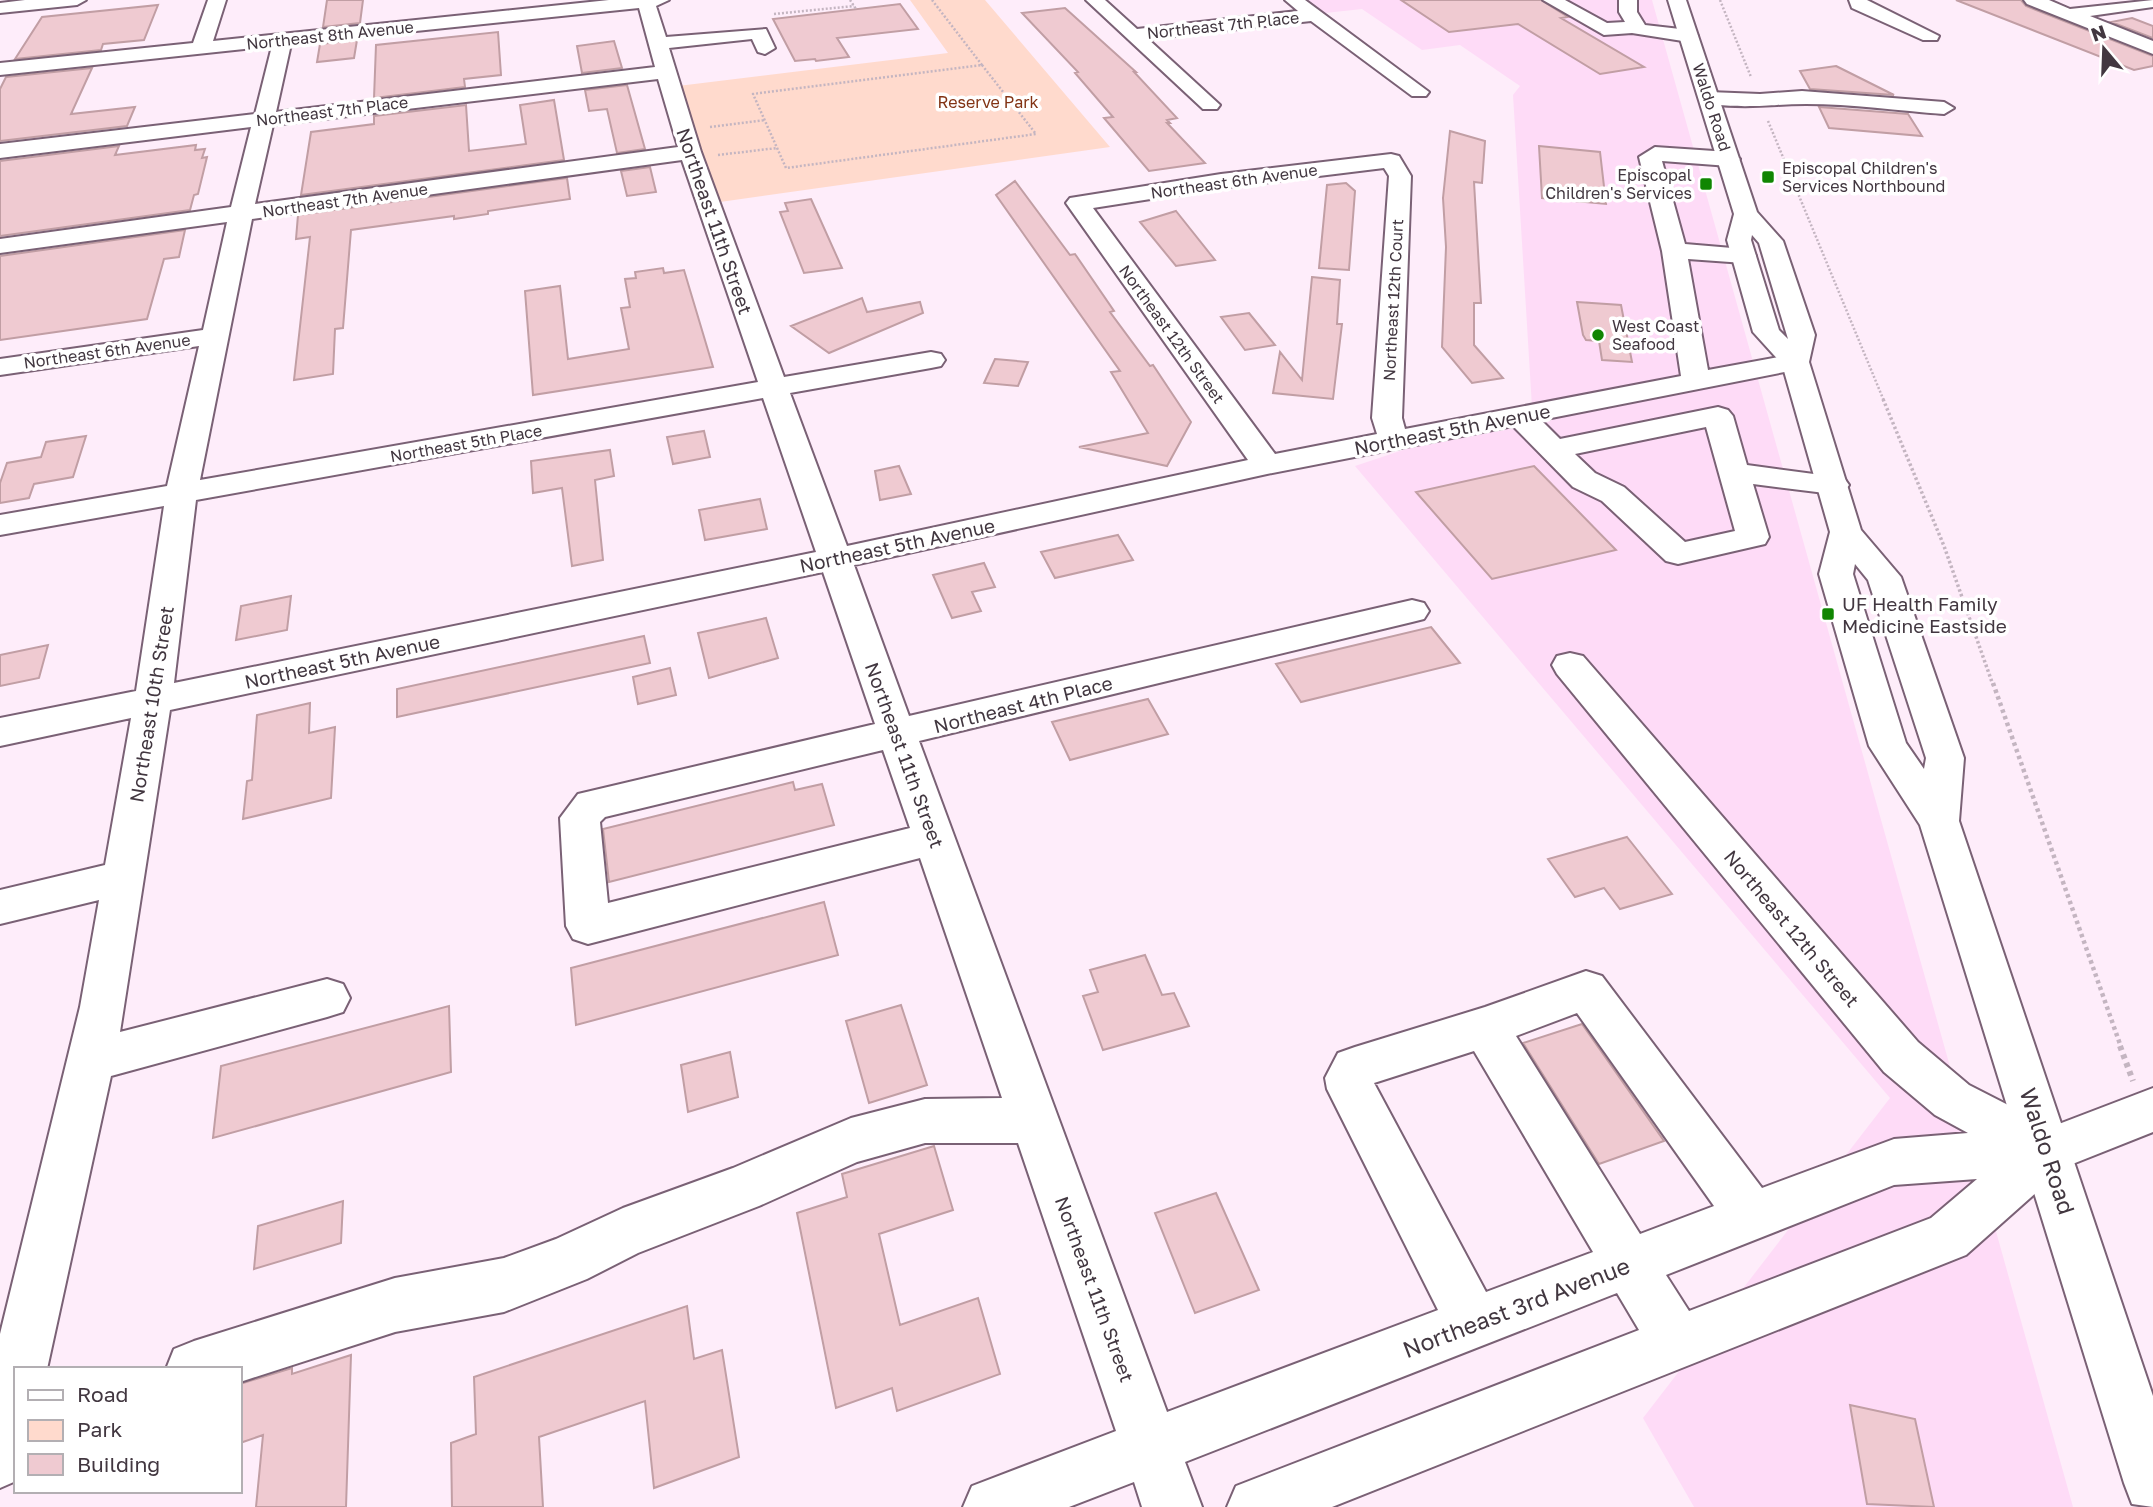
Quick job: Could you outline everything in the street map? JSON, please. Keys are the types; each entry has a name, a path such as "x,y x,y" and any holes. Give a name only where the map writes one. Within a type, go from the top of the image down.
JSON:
{"main road":[{"path":"0,8 77,0"},
{"path":"201,48 216,0"},
{"path":"1095,0 1210,105"},
{"path":"1294,0 1419,92"},
{"path":"1552,0 1604,29 1635,27"},
{"path":"1628,0 1628,12 1639,30 1689,36"},
{"name":"Waldo Road","path":"1677,0 1746,214 1771,241 1802,335 1795,362"},
{"path":"2033,0 2153,48"},
{"name":"Northeast 8th Avenue","path":"0,69 282,40 498,8 653,1"},
{"name":"Northeast 11th Street","path":"653,1 660,58 702,145 772,387 1172,1507"},
{"path":"1858,2 1930,36"},
{"path":"2068,14 2153,2"},
{"name":"Northeast 7th Place","path":"1131,35 1314,15"},
{"name":"Northeast 7th Place","path":"0,150 263,120 660,58 758,33 765,48"},
{"name":"Northeast 10th Street","path":"20,1367 103,1007 153,700 181,495 241,214 282,40"},
{"path":"1709,98 1760,100 1813,97 1944,108"},
{"name":"Northeast 7th Avenue","path":"0,246 241,214 702,145"},
{"path":"1696,381 1674,251 1650,157 1655,154 1729,159"},
{"name":"Northeast 6th Avenue","path":"1078,203 1221,181 1391,161"},
{"name":"Northeast 12th Court","path":"1391,161 1400,176 1387,418 1394,440"},
{"name":"Northeast 12th Street","path":"1078,203 1267,465"},
{"name":"Waldo Road","path":"1746,214 1739,240 1766,332 1795,362 1846,532 1884,577 1945,758 1938,821"},
{"path":"1674,251 1744,256"},
{"name":"Northeast 6th Avenue","path":"0,367 215,335"},
{"name":"Northeast 5th Place","path":"0,526 931,360"},
{"name":"Northeast 5th Avenue","path":"0,732 835,559 1267,465 1795,362"},
{"path":"1520,416 1584,480 1613,494 1678,554 1753,537 1718,416 1555,449"},
{"path":"1734,472 1833,485"},
{"name":"Waldo Road","path":"1846,532 1836,574 1888,746 1938,821 2048,1151 2153,1483"},
{"name":"Northeast 4th Place","path":"935,838 589,926 580,818 592,806 1412,611"},
{"name":"Northeast 12th Street","path":"1570,665 1901,1057 1952,1100 2048,1151"},
{"path":"0,907 123,878"},
{"path":"1473,1323 1351,1089 1349,1078 1355,1068 1485,1027 1586,990 1752,1216"},
{"path":"91,1060 327,998"},
{"path":"1485,1027 1677,1343"},
{"name":"Northeast 3rd Avenue","path":"993,1507 1894,1162 2048,1151 2149,1112"},
{"path":"200,1367 395,1305 504,1285 568,1261 622,1233 741,1189 851,1141 925,1121 1035,1120"},
{"name":"Northeast 3rd Avenue","path":"1257,1507 1948,1237 2048,1151"},
{"name":"Northeast 10th Street","path":"10,1410 14,1393"}],"path":[{"path":"850,0 856,9"},
{"path":"932,0 983,65 1036,134 786,168 753,94 983,65"},
{"path":"1720,0 1944,546 2149,1112"},
{"path":"764,16 853,6"},
{"path":"702,145 765,120"},
{"path":"702,145 777,148"}],"shaded area":[{"path":"1308,0 1652,0 2073,1507 1694,1507 1643,1418 1890,1098 1355,466 1532,407 1513,95 1520,86 1460,45 1422,50 1362,9 1325,13"}],"green space":[{"name":"Reserve Park","path":"910,0 985,0 1110,147 720,202 678,86 948,53"}],"building":[{"path":"327,0 363,0 360,23 323,27"},
{"path":"1401,0 1541,0 1568,17 1561,18 1644,67 1600,74 1518,24 1449,32"},
{"path":"1956,0 2021,0 2026,6 2153,56 2153,66 2134,70"},
{"path":"900,4 918,29 837,38 849,57 816,61 795,61 773,19"},
{"path":"158,5 144,40 103,44 101,50 15,59 42,17"},
{"path":"1065,8 1136,72 1177,118 1167,120 1170,123 1167,123 1205,163 1149,171 1104,118 1113,117 1075,73 1078,72 1022,13"},
{"path":"2132,18 2153,26 2153,38 2111,22"},
{"path":"498,32 501,75 464,79 465,87 374,98 376,45"},
{"path":"357,40 354,58 317,62 320,44"},
{"path":"614,41 622,68 582,73 577,46"},
{"path":"1836,66 1894,95 1810,89 1800,71"},
{"path":"92,68 71,114 135,107 127,126 0,141 0,89 6,77"},
{"path":"627,85 645,149 617,153 607,109 589,111 585,90"},
{"path":"554,100 564,160 301,195 311,132 374,124 374,116 466,105 469,151 526,144 520,105"},
{"path":"1819,107 1908,114 1922,136 1829,128"},
{"path":"1450,131 1485,141 1482,183 1474,182 1481,303 1474,303 1474,345 1503,378 1472,383 1442,347 1446,247 1443,198"},
{"path":"196,145 195,150 205,149 202,158 207,157 198,194 194,195 190,210 0,236 0,161 119,146 115,155"},
{"path":"1539,146 1600,152 1606,204 1542,198"},
{"path":"650,167 656,192 627,196 621,171"},
{"path":"567,178 570,199 488,211 488,214 454,219 454,216 351,230 343,328 335,329 333,374 294,380 310,237 296,239 298,215"},
{"path":"1015,181 1070,255 1075,254 1114,311 1110,312 1150,366 1153,365 1191,422 1167,466 1079,447 1148,433 1111,372 1120,371 996,195"},
{"path":"1346,183 1355,191 1349,270 1319,268 1327,185"},
{"path":"811,199 842,268 804,273 780,212 788,211 785,203"},
{"path":"1176,211 1215,260 1176,266 1140,222"},
{"path":"185,230 179,257 164,259 147,319 0,340 0,256"},
{"path":"663,268 664,273 684,270 713,367 533,395 525,291 560,286 568,359 629,349 621,308 630,307 625,279 636,278 635,272"},
{"path":"1312,277 1340,280 1337,324 1342,324 1333,399 1273,393 1280,352 1302,380"},
{"path":"862,298 867,312 920,302 923,313 829,353 791,326"},
{"path":"1577,302 1621,305 1632,362 1602,360 1599,341 1586,340 1583,335"},
{"path":"1249,313 1275,345 1245,350 1221,317"},
{"path":"995,359 1028,362 1018,386 984,383"},
{"path":"704,431 710,457 673,464 667,437"},
{"path":"86,436 73,477 34,484 29,498 0,503 0,483 7,463 41,457 46,442"},
{"path":"610,450 614,476 595,480 603,560 572,566 562,488 533,493 531,461"},
{"path":"899,466 911,494 880,500 875,471"},
{"path":"1534,466 1616,550 1492,579 1416,492"},
{"path":"760,499 767,529 705,540 699,510"},
{"path":"1118,535 1133,560 1055,578 1041,552"},
{"path":"984,563 995,587 972,592 981,611 952,618 933,575"},
{"path":"291,596 287,630 236,640 241,606"},
{"path":"766,618 778,658 709,678 698,633"},
{"path":"1431,627 1460,663 1301,702 1276,664"},
{"path":"644,636 650,663 397,717 397,689"},
{"path":"48,645 39,678 0,686 0,655"},
{"path":"670,668 676,695 638,704 633,677"},
{"path":"1148,699 1168,734 1070,760 1052,722"},
{"path":"310,703 309,733 335,727 331,798 243,819 247,781 252,780 257,715"},
{"path":"793,782 795,790 822,784 834,825 609,882 603,829"},
{"path":"1627,837 1672,894 1620,909 1604,888 1575,897 1548,859"},
{"path":"824,902 838,955 576,1025 571,968"},
{"path":"1145,955 1162,995 1174,993 1189,1026 1103,1050 1083,996 1098,992 1090,970"},
{"path":"901,1005 927,1085 869,1103 846,1021"},
{"path":"449,1006 451,1072 213,1138 221,1066"},
{"path":"1582,1024 1664,1141 1599,1164 1523,1043"},
{"path":"730,1052 738,1097 688,1112 681,1065"},
{"path":"934,1146 953,1210 879,1234 900,1325 978,1298 1000,1374 897,1411 892,1388 836,1408 797,1213 847,1197 842,1174"},
{"path":"1216,1193 1259,1290 1195,1313 1155,1213"},
{"path":"343,1201 341,1243 254,1269 258,1226"},
{"path":"687,1306 694,1359 722,1350 739,1457 654,1488 645,1401 539,1437 543,1507 452,1507 451,1443 476,1434 474,1377"},
{"path":"351,1355 346,1507 256,1507 263,1435 242,1442 242,1383 292,1368 292,1374"},
{"path":"1850,1405 1915,1419 1934,1507 1867,1504"}],"place":[{"name":"Episcopal Children's Services Northbound","path":"1768,177"},
{"name":"Episcopal Children's Services","path":"1706,184"},
{"name":"West Coast Seafood","path":"1598,335"},
{"name":"UF Health Family Medicine Eastside","path":"1828,614"}]}
